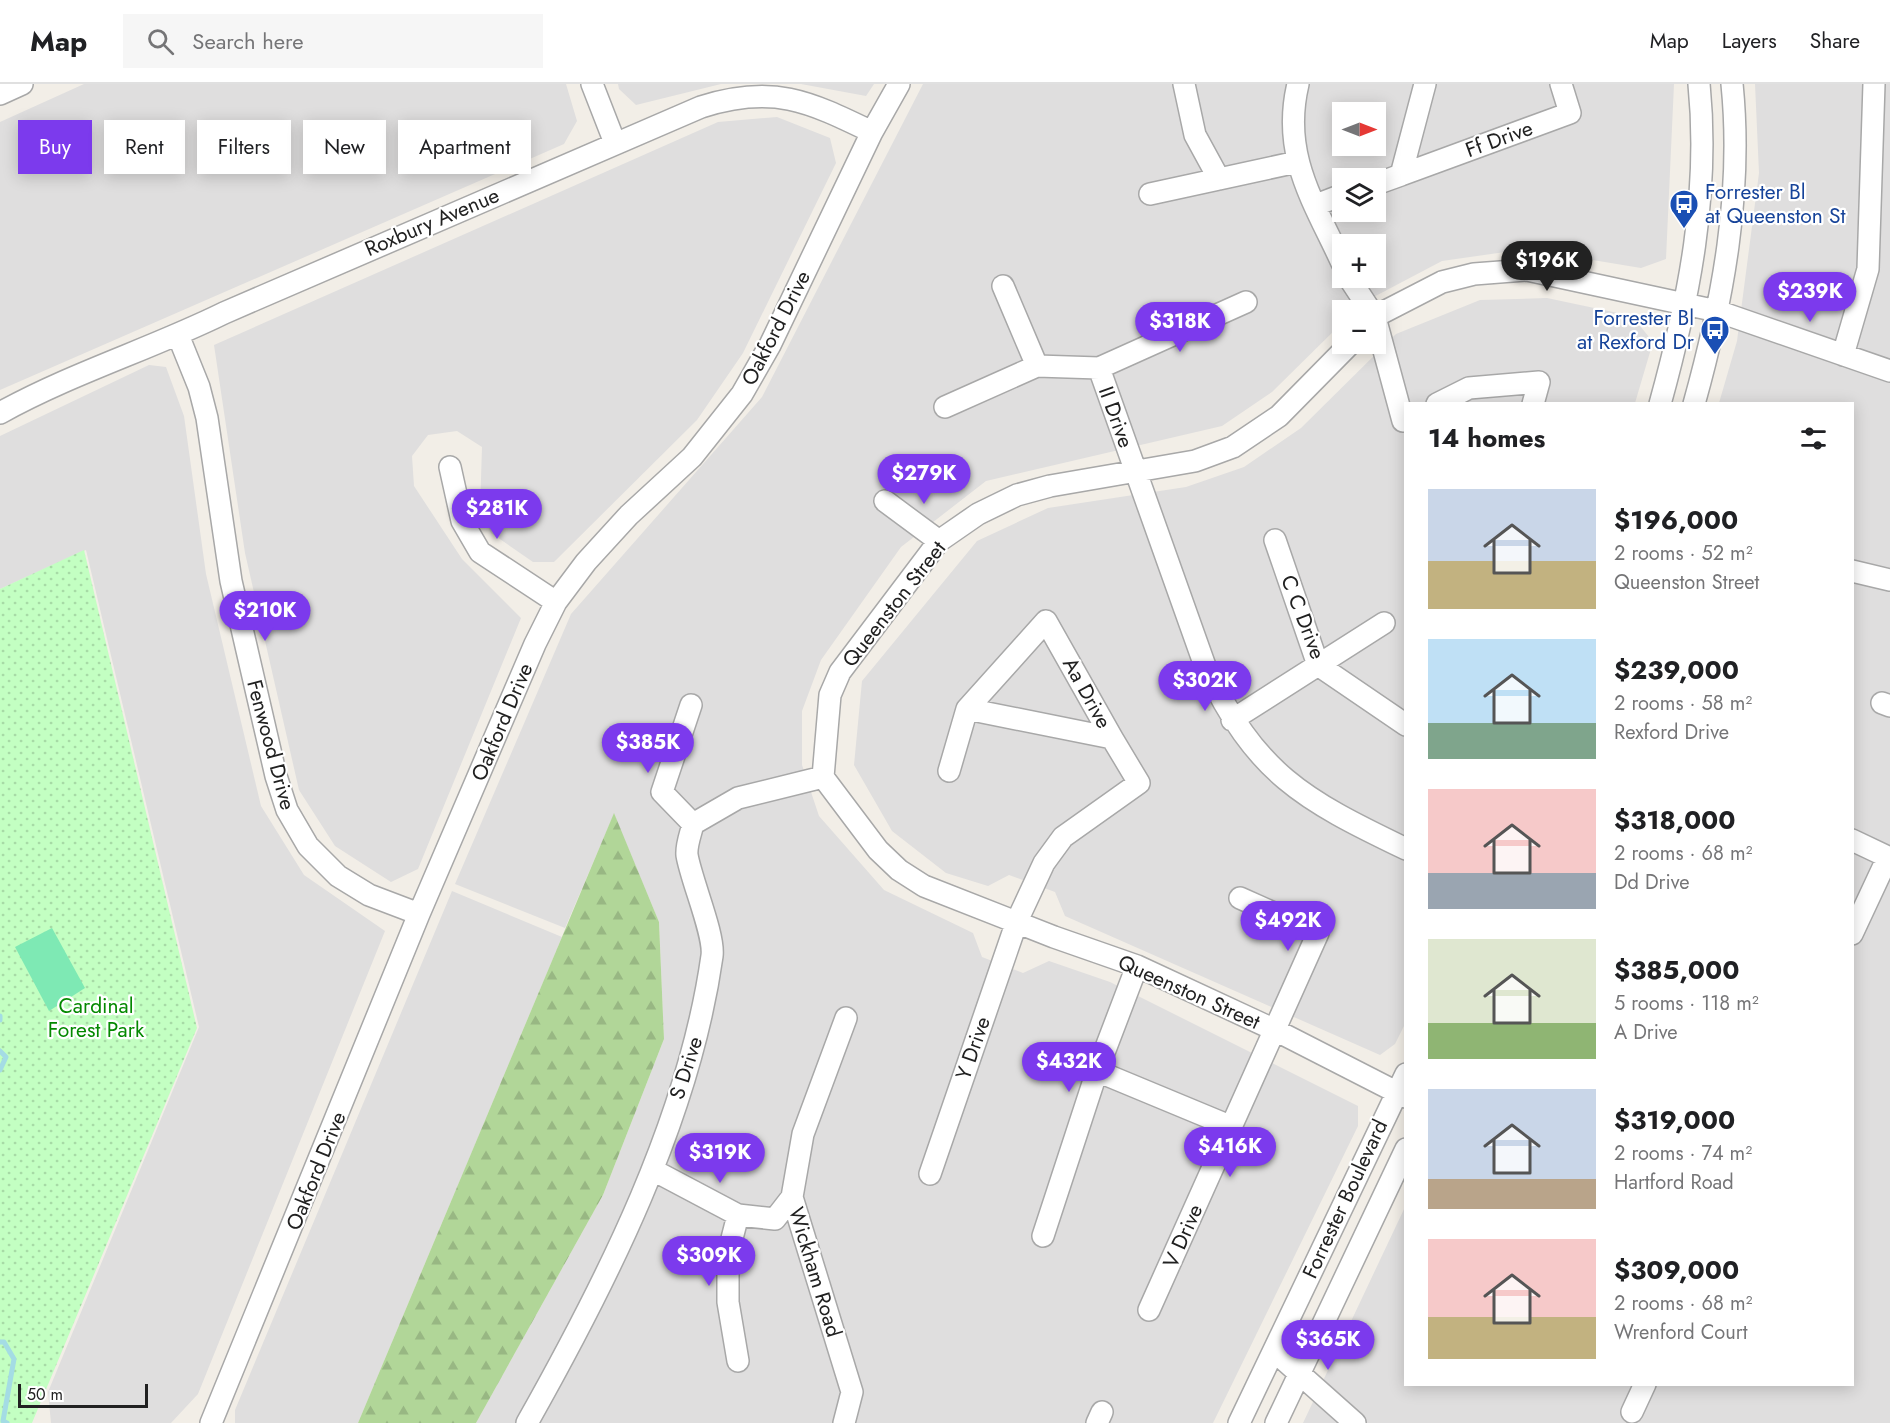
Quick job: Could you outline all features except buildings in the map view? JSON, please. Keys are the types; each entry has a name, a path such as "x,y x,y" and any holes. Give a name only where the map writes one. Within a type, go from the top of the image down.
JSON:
{"street":[{"path":"0,94 22,84"},
{"path":"592,84 615,143"},
{"name":"Oakford Drive","path":"211,1423 406,953 419,914 535,644 556,602 601,544 692,458 742,394 770,345 872,132 898,84"},
{"path":"1184,84 1195,135 1219,179"},
{"path":"1298,84 1293,125 1297,162 1303,182 1332,241"},
{"path":"1401,175 1425,84"},
{"name":"Ff Drive","path":"1386,180 1570,113 1561,84"},
{"path":"1660,402 1685,303 1696,244 1702,155 1698,84"},
{"path":"1695,402 1718,311 1728,249 1735,156 1732,84"},
{"path":"1843,355 1868,269 1882,160 1875,84"},
{"name":"Roxbury Avenue","path":"0,413 127,354 178,335 701,107 728,99 756,96 806,102 872,132"},
{"path":"1150,194 1297,162"},
{"path":"1316,205 1332,199"},
{"path":"1386,311 1442,282 1474,274 1504,270 1548,272 1718,311 1890,371"},
{"path":"945,407 1036,366 1004,286"},
{"path":"1098,368 1246,302"},
{"name":"Fenwood Drive","path":"178,335 207,418 231,581 276,776 287,810 308,846 338,876 369,895 419,914"},
{"name":"Queenston Street","path":"1340,354 1300,396 1257,434 1208,458 1135,469 1017,495 978,514 939,541 840,672 831,695 823,777 866,836 899,870 924,886 1137,966 1275,1030 1401,1095"},
{"path":"1385,354 1404,419"},
{"name":"II Drive","path":"1036,366 1098,368 1205,666 1232,720 1263,760 1292,786 1316,803 1404,848"},
{"path":"1441,402 1469,388 1539,382 1534,402"},
{"path":"450,467 462,521 480,552 556,602"},
{"path":"885,501 939,541"},
{"name":"C C Drive","path":"1275,540 1318,665 1404,724"},
{"path":"1854,571 1890,580"},
{"name":"Aa Drive","path":"949,771 967,709 1046,621 1112,738"},
{"path":"1232,720 1384,623"},
{"path":"691,705 662,792 693,824 738,798 823,777"},
{"name":"Aa Drive","path":"967,709 1112,738"},
{"name":"Y Drive","path":"930,1174 1017,921 1044,862 1064,837 1139,783 1112,738"},
{"name":"S Drive","path":"527,1423 598,1289 652,1170 701,1022 713,952 687,853 693,824"},
{"path":"1854,841 1889,857 1854,930"},
{"name":"V Drive","path":"1149,1310 1318,933 1240,898"},
{"path":"1043,1236 1097,1071 1137,966"},
{"name":"Wickham Road","path":"843,1423 852,1392 792,1197 803,1134 846,1018"},
{"path":"1097,1071 1232,1127"},
{"name":"Forrester Boulevard","path":"1239,1423 1401,1095"},
{"name":"Forrester Boulevard","path":"1276,1423 1404,1153"},
{"path":"652,1170 738,1215 775,1219 792,1197"},
{"path":"738,1215 728,1254 728,1302 738,1361"},
{"path":"1274,1352 1300,1372 1355,1423"},
{"path":"1632,1412 1643,1386"}],"shaded area":[{"path":"84,84 566,84 577,121 564,144 531,158 531,120 398,120 398,174 495,174 0,390 0,122"},
{"path":"618,84 721,84 636,105 619,89"},
{"path":"801,84 874,84 866,96"},
{"path":"923,84 1674,84 1666,259 1641,268 1526,249 1442,261 1368,300 1332,300 1332,333 1272,392 1222,426 986,481 901,547 821,660 802,711 802,765 819,816 884,890 973,933 982,957 1023,973 1049,961 1110,982 1358,1106 1358,1126 1213,1423 476,1423 603,1195 664,1039 659,922 614,814 565,928 455,884 571,614 762,397"},
{"path":"1755,84 1890,84 1890,1423 1303,1423 1404,1209 1404,1386 1854,1386 1854,402 1719,402 1737,341 1759,173"},
{"path":"777,117 830,138 836,163 743,353 697,420 554,562 533,562 491,533 480,511 482,447 457,431 428,435 412,456 414,486 462,559 521,618 418,869 391,882 335,846 299,790 245,553 214,345 718,122"},
{"path":"1547,298 1632,316 1653,342 1635,402 1404,402 1404,1026 1395,1044 1380,1055 1065,916 1055,892 1009,875 988,886 946,873 892,831 854,765 862,681 977,541 1048,508 1186,487 1244,467 1301,428 1376,354 1386,354 1386,344 1396,334 1480,300"},
{"path":"149,365 166,367 184,416 206,574 261,806 304,875 385,931 198,1394 171,1423 51,1423 48,1392 199,1027 86,550 0,589 0,436"},
{"path":"452,891 562,937 358,1423 235,1423 235,1410"}],"green space":[{"name":"Cardinal Forest Park","path":"84,550 197,1028 32,1423 0,1423 0,589"},
{"path":"614,813 659,922 664,1039 603,1195 476,1423 358,1423"},
{"path":"52,928 85,988 49,1011 15,947"}],"waterway":[{"path":"0,1051 6,1057 0,1070"},
{"path":"0,1342 4,1342 14,1359 3,1421 7,1423"}],"place":[{"name":"Forrester Bl at Queenston St","path":"1684,230"},
{"name":"Forrester Bl at Rexford Dr","path":"1715,356"}]}
